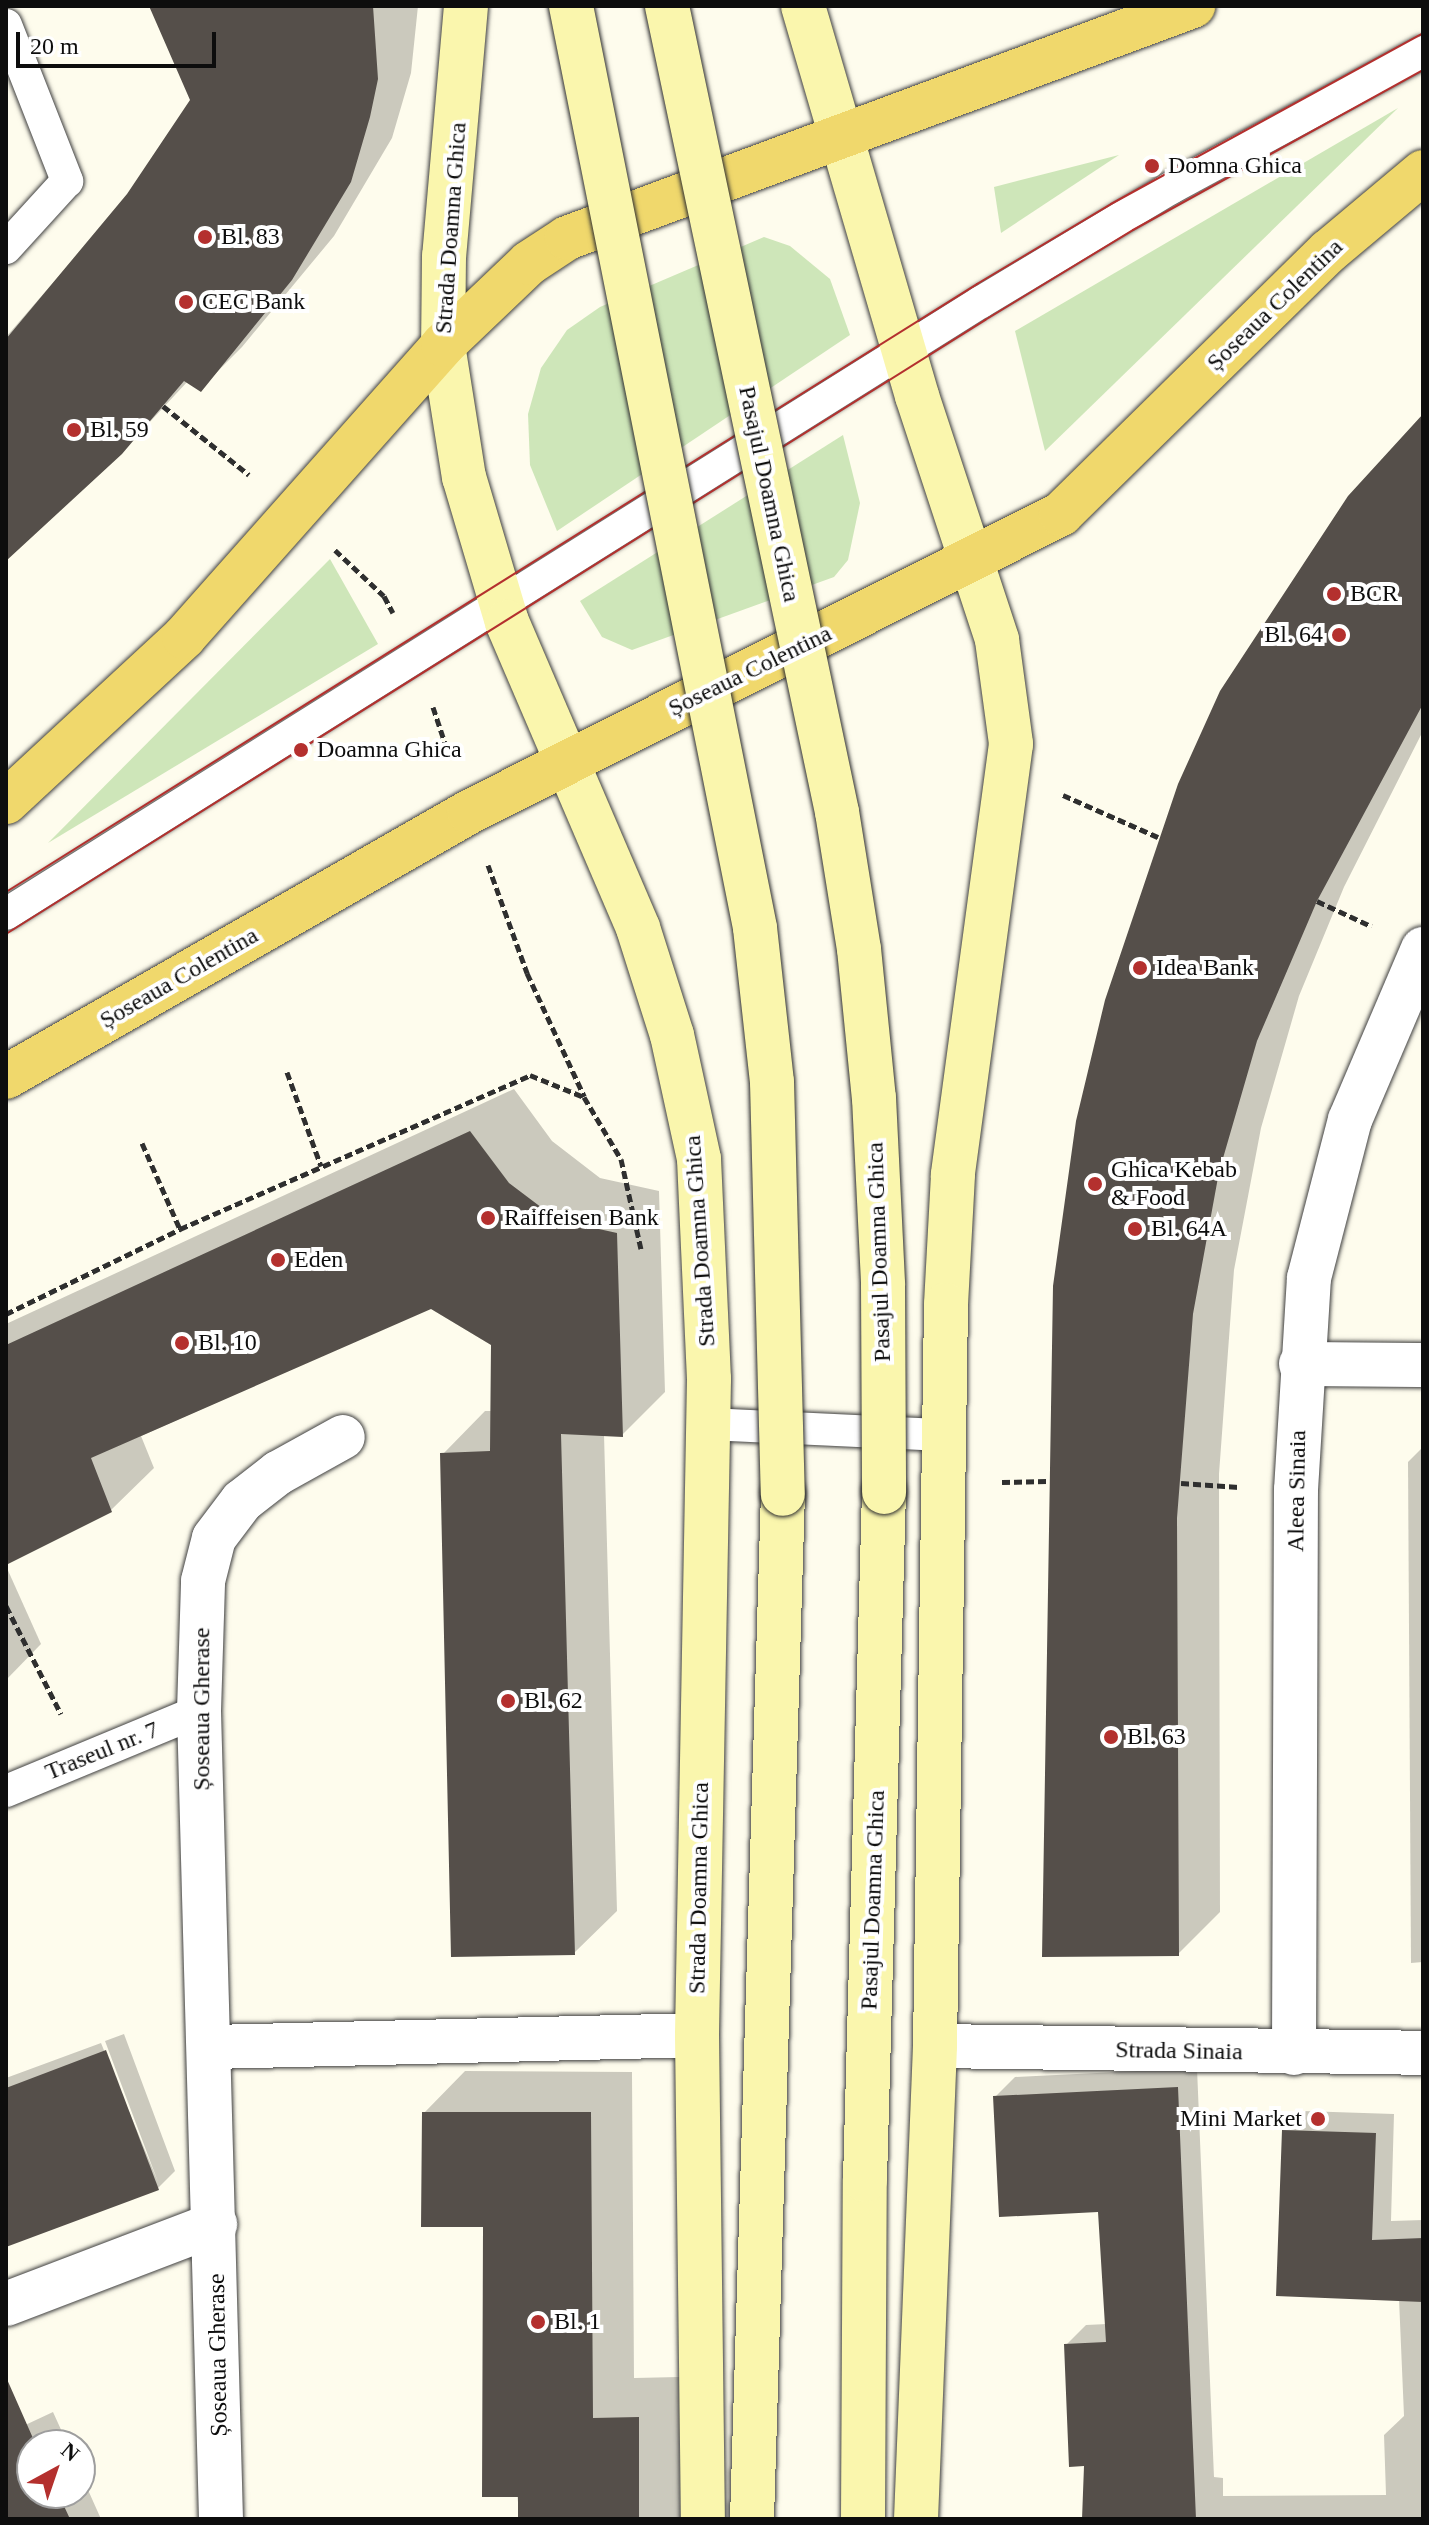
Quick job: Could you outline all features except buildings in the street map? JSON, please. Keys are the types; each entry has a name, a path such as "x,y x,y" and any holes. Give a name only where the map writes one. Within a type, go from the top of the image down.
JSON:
{"main road":[{"name":"Strada Doamna Ghica","path":"466,6 444,256 443,345 464,477 501,604 638,928 672,1035 699,1159 707,1268 708,1424 697,2035 703,2519"},
{"path":"571,6 737,814 755,928 772,1082 783,1494 752,2519"},
{"name":"Pasajul Doamna Ghica","path":"667,6 837,812 859,949 882,1270 884,1492 865,2180 863,2519"},
{"path":"803,6 905,352 997,640 1011,744 953,1175 944,1435 935,2046 916,2519"},
{"path":"6,802 108,712 297,514 443,345 496,289 567,238 842,133 1193,6"},
{"name":"Șoseaua Colentina","path":"6,1077 469,812 568,760 972,562 1061,514 1329,251 1423,172"}],"street":[{"name":"Aleea Sinaia","path":"1294,2053 1301,1364 1309,1278 1330,1187 1356,1106 1423,949"},
{"path":"1301,1364 1423,1365"},
{"name":"Șoseaua Gherase","path":"221,2519 212,2047 199,1711 203,1581 214,1538 242,1501 278,1473 343,1437"},
{"path":"212,2047 697,2035"},
{"name":"Strada Sinaia","path":"935,2046 1423,2053"},
{"path":"6,2304 215,2224"}],"lane":[{"path":"6,25 67,181 6,248"},
{"path":"6,914 1171,188 1423,52"},
{"path":"708,1424 944,1435"},
{"name":"Traseul nr. 7","path":"6,1791 199,1711"}],"path":[{"path":"163,406 297,514 384,596 415,659 527,973 584,1097 621,1159 642,1253"},
{"path":"1063,795 1158,837"},
{"path":"287,1072 321,1166"},
{"path":"6,1314 180,1229 530,1075 584,1097"},
{"path":"142,1143 180,1229"},
{"path":"989,1483 1047,1481"},
{"path":"6,1606 83,1758"}],"green space":[{"path":"1398,108 1045,451 1015,331"},
{"path":"1119,155 1001,233 994,187"},
{"path":"764,237 790,246 830,279 850,335 557,531 530,465 528,414 541,368 567,330 600,307"},
{"path":"843,435 860,503 848,560 834,577 632,650 602,637 580,601"},
{"path":"330,559 378,644 48,843"}],"tram line":[{"path":"6,892 977,284 1111,204 1423,33"},
{"path":"6,934 985,320 1133,230 1423,70"}],"place":[{"name":"Domna Ghica","path":"1152,166"},
{"name":"Bl. 83","path":"205,237"},
{"name":"CEC Bank","path":"186,302"},
{"name":"Bl. 59","path":"74,430"},
{"name":"BCR","path":"1334,594"},
{"name":"Bl. 64","path":"1339,635"},
{"name":"Doamna Ghica","path":"301,750"},
{"name":"Idea Bank","path":"1140,968"},
{"name":"Ghica Kebab & Food","path":"1095,1184"},
{"name":"Raiffeisen Bank","path":"488,1218"},
{"name":"Bl. 64A","path":"1135,1229"},
{"name":"Eden","path":"278,1260"},
{"name":"Bl. 10","path":"182,1343"},
{"name":"Bl. 62","path":"508,1701"},
{"name":"Bl. 63","path":"1111,1737"},
{"name":"Mini Market","path":"1318,2119"},
{"name":"Bl. 1","path":"538,2322"}]}
